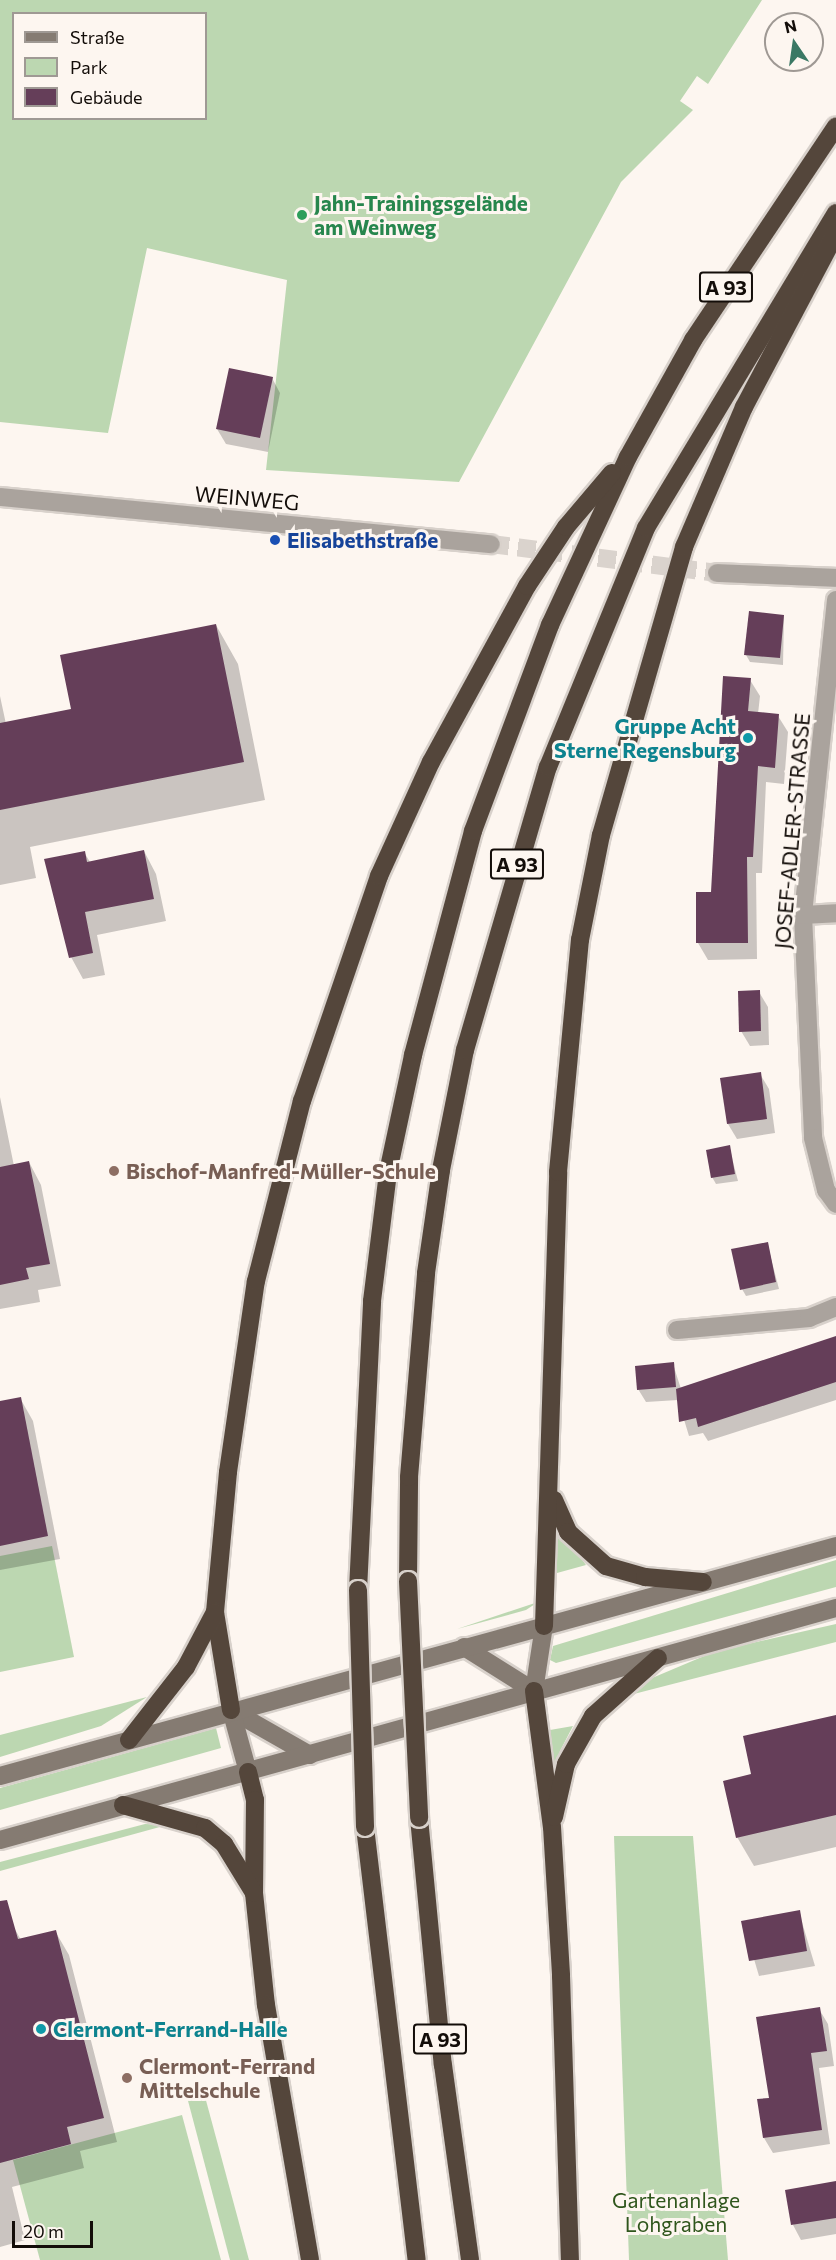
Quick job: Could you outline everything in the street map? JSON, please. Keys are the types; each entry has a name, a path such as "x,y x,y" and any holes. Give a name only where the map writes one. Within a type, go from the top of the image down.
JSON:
{"highway":[{"name":"A 93","path":"417,2260 365,1827 358,1590 372,1301 388,1172 413,1055 454,890 497,759 594,523 699,330 836,126"},
{"name":"A 93","path":"470,2260 443,2065 419,1818 408,1581 411,1455 441,1170 465,1050 541,789 646,528 836,213"},
{"path":"544,1626 552,1495 558,1172 580,940 601,835 684,547 744,407 836,233"},
{"path":"231,1710 215,1611 228,1472 256,1281 332,1006 380,876 486,657 566,527 628,457"},
{"path":"552,1495 568,1532 606,1566 645,1577 703,1582"},
{"path":"129,1740 186,1667 215,1611"},
{"path":"552,1827 566,1764 578,1739 593,1716 658,1658"},
{"path":"534,1691 552,1827 570,2260"},
{"path":"248,1772 255,1800 254,1893 289,2158 310,2260"},
{"path":"123,1806 206,1828 224,1844 254,1893"}],"street":[{"name":"WEINWEG","path":"0,497 490,543"},
{"path":"717,573 836,578"},
{"name":"JOSEF-ADLER-STRASSE","path":"836,600 803,915 813,1138 826,1190 836,1204"},
{"path":"803,915 836,913"},
{"path":"677,1330 809,1318 836,1307"},
{"path":"0,1776 231,1710 836,1546"},
{"path":"0,1840 836,1608"},
{"path":"534,1691 544,1626"},
{"path":"464,1647 534,1691"},
{"path":"231,1710 310,1755"},
{"path":"231,1710 248,1772"}],"green space":[{"name":"Jahn-Trainingsgelände am Weinweg","path":"0,0 762,0 708,84 697,76 680,101 693,110 621,182 459,482 266,470 287,280 147,248 108,433 0,422"},
{"path":"557,1525 586,1565 557,1573"},
{"path":"52,1546 74,1657 0,1672 0,1556"},
{"path":"836,1560 836,1587 556,1663 550,1660 553,1646"},
{"path":"538,1602 526,1610 457,1629"},
{"path":"836,1624 836,1642 626,1696 645,1681 716,1651"},
{"path":"147,1697 101,1726 0,1757 0,1735"},
{"path":"573,1726 560,1751 554,1774 550,1730"},
{"path":"216,1728 221,1748 0,1810 0,1788"},
{"path":"145,1824 167,1825 0,1871 0,1862"},
{"name":"Gartenanlage Lohgraben","path":"614,1836 693,1836 728,2260 629,2260"},
{"path":"204,2093 249,2260 230,2260 187,2097"},
{"path":"182,2115 221,2260 40,2260 13,2160"}],"building":[{"path":"229,368 273,377 260,438 216,429"},
{"path":"749,611 784,615 780,658 744,655"},
{"path":"216,624 244,762 0,810 0,723 71,709 60,655"},
{"path":"723,676 751,678 748,711 779,714 775,768 758,766 753,857 747,857 748,943 696,943 696,892 711,892"},
{"path":"144,850 154,899 85,912 93,953 69,958 44,859 85,851 87,862"},
{"path":"760,990 761,1031 739,1032 738,991"},
{"path":"761,1072 767,1119 727,1124 720,1078"},
{"path":"730,1145 735,1174 711,1178 706,1150"},
{"path":"29,1161 50,1264 26,1268 29,1279 0,1285 0,1167"},
{"path":"768,1242 776,1282 740,1290 731,1249"},
{"path":"836,1336 836,1382 698,1427 696,1418 679,1422 676,1389"},
{"path":"674,1362 676,1387 637,1390 635,1366"},
{"path":"21,1397 48,1536 0,1546 0,1401"},
{"path":"836,1715 836,1815 736,1838 723,1781 751,1774 743,1736"},
{"name":"Clermont-Ferrand-Halle","path":"7,1900 18,1939 56,1930 104,2118 67,2127 71,2144 0,2163 0,1901"},
{"path":"800,1910 807,1951 749,1961 741,1921"},
{"path":"820,2007 827,2051 811,2053 822,2130 763,2138 757,2099 769,2098 756,2017"},
{"path":"836,2181 836,2218 791,2225 785,2190"}],"tunnel":[{"path":"491,544 717,573"}],"place":[{"name":"Jahn-Trainingsgelände am Weinweg","path":"302,215"},
{"name":"Elisabethstraße","path":"275,540"},
{"name":"Gruppe Acht Sterne Regensburg","path":"748,738"},
{"name":"Bischof-Manfred-Müller-Schule","path":"114,1171"},
{"name":"Clermont-Ferrand-Halle","path":"41,2029"},
{"name":"Clermont-Ferrand Mittelschule","path":"127,2078"}]}
